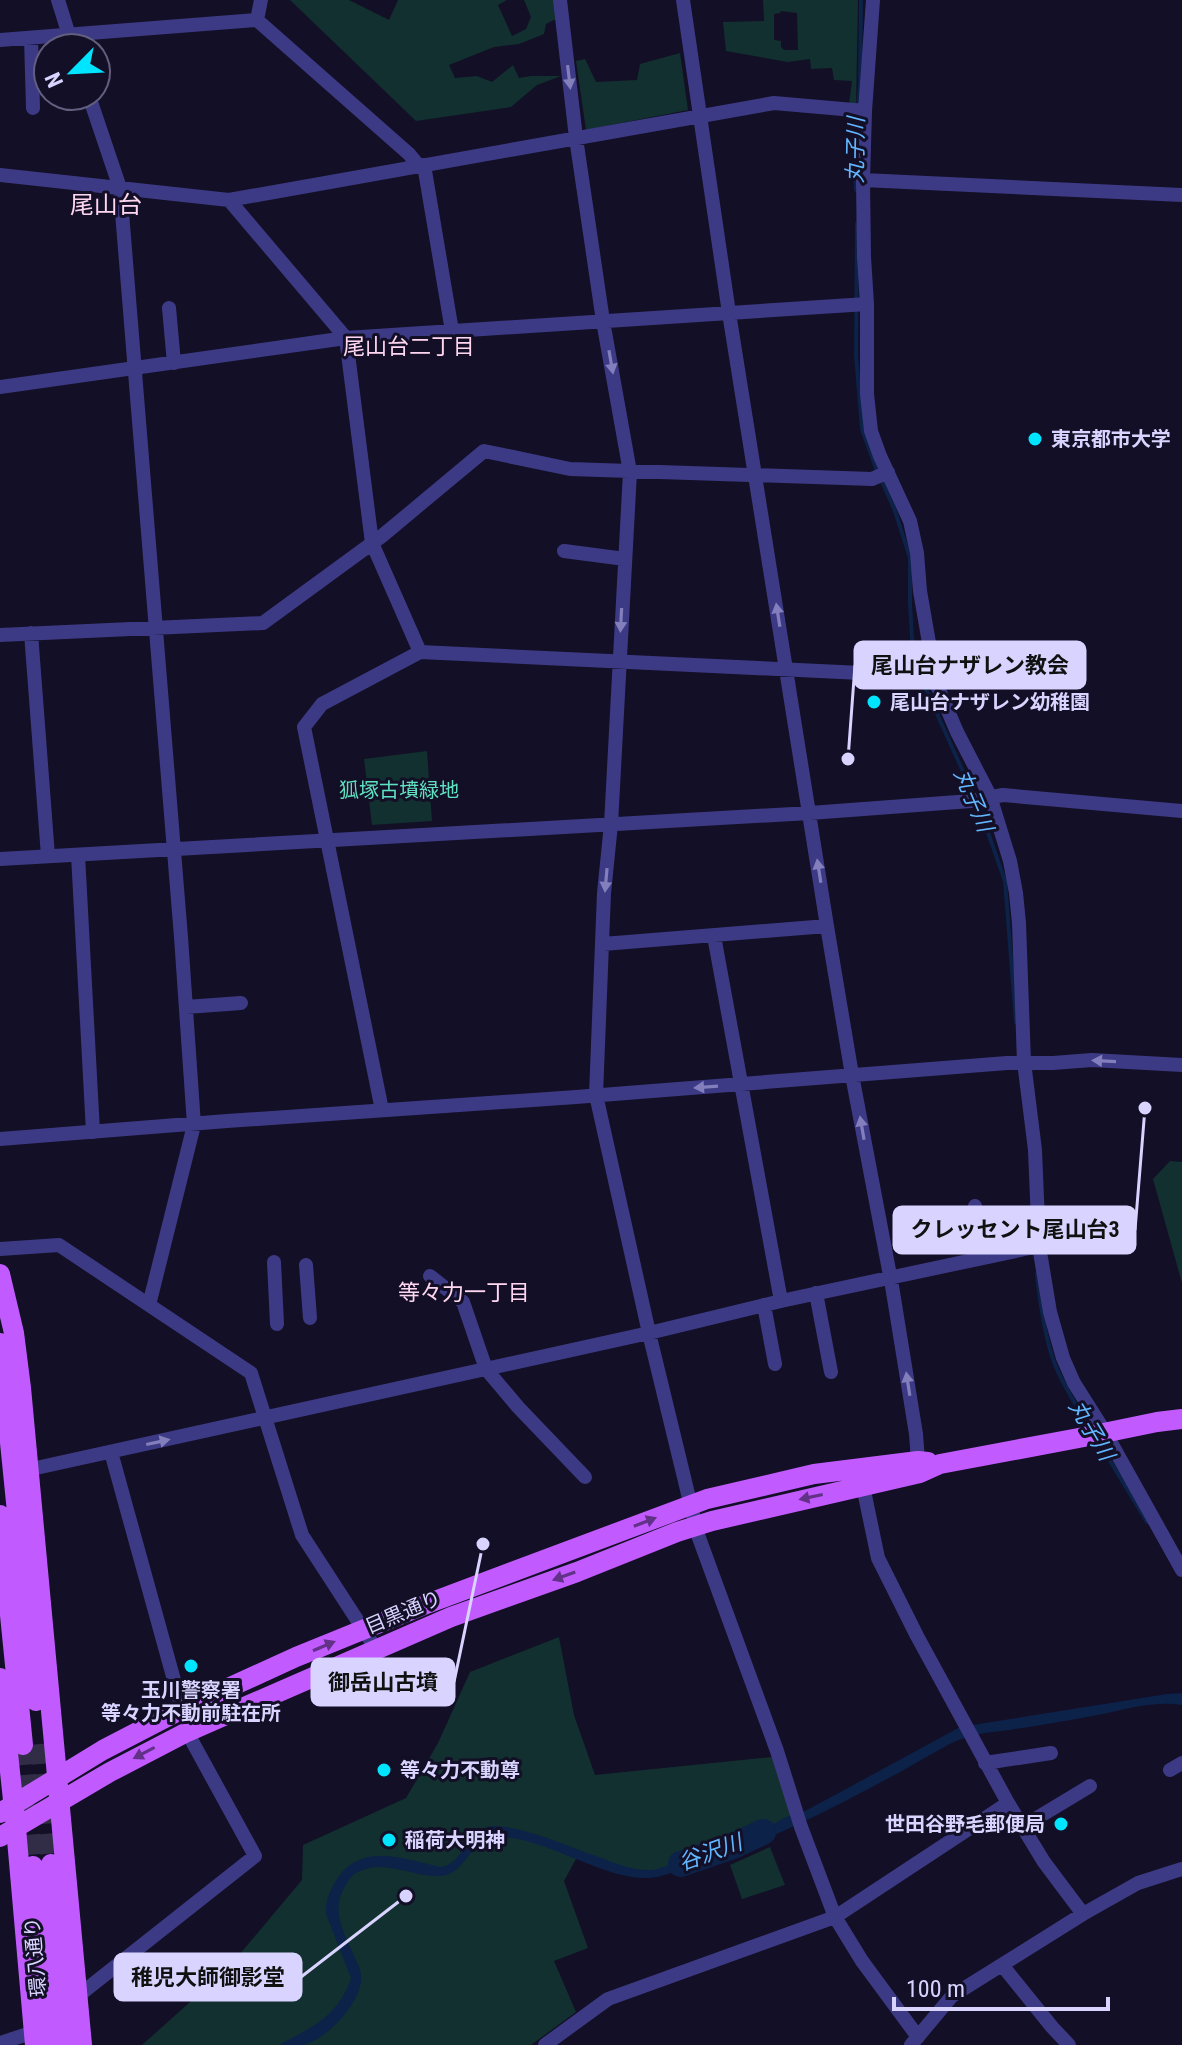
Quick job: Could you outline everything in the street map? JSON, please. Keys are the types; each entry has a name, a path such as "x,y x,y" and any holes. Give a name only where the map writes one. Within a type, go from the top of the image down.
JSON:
{"main road":[{"path":"0,1274 14,1333 21,1388 82,2045"},
{"path":"0,1343 32,1744 0,1515"},
{"name":"目黒通り","path":"8,1832 145,1752 187,1732 451,1617 695,1526 747,1511 920,1473 940,1464 1182,1419"},
{"name":"目黒通り","path":"7,1809 103,1750 182,1709 363,1629 690,1505 755,1486 814,1474 918,1461 940,1464"},
{"path":"0,1678 8,1832 21,1886 34,2038"},
{"path":"0,1856 13,1869 21,1886"},
{"name":"環八通り","path":"50,2045 42,1865 66,2045"}],"street":[{"path":"58,0 68,32"},
{"path":"257,20 261,0"},
{"path":"560,0 576,138 603,321 630,472 611,824 604,893 596,1095 695,1526 835,1917 914,2041 952,1996 1138,1883 1182,1869"},
{"path":"683,0 729,313 827,926 890,1278 918,1461"},
{"path":"873,0 862,111 864,257 859,304 871,431 880,456 881,475 910,521 917,553 923,673 957,732 1010,861 1016,893 1018,1062 1035,1150 1033,1247 1050,1312 1063,1358 1095,1434 1175,1562"},
{"path":"112,37 257,20 422,165 452,331"},
{"path":"0,40 31,38 32,73"},
{"path":"0,175 229,200 774,103 862,111"},
{"path":"94,112 120,188 194,1125 149,1305"},
{"path":"863,180 1182,195"},
{"path":"229,200 346,338 372,543 420,652"},
{"path":"0,387 346,338 859,304"},
{"path":"169,308 174,363"},
{"path":"0,635 263,623 372,543 484,451 570,469 755,476 881,475"},
{"path":"564,551 625,559"},
{"path":"31,633 48,856"},
{"path":"382,1110 304,727 322,704 420,652 923,673"},
{"path":"0,859 810,813 1003,795 1182,811"},
{"path":"78,855 93,1132"},
{"path":"603,944 827,926"},
{"path":"714,936 781,1301"},
{"path":"186,1007 241,1003"},
{"path":"0,1139 1018,1062 1092,1060 1182,1065"},
{"path":"975,1206 984,1257"},
{"path":"0,1249 59,1245 249,1371 302,1535 376,1649"},
{"path":"27,1470 1033,1247"},
{"path":"274,1262 277,1324"},
{"path":"306,1265 310,1318"},
{"path":"430,1276 463,1302 486,1369 585,1477"},
{"path":"816,1293 831,1372"},
{"path":"764,1305 775,1364"},
{"path":"111,1452 182,1709"},
{"path":"863,1486 878,1558 1008,1803 1044,1862 1083,1914"},
{"path":"78,1996 255,1856 187,1732"},
{"path":"985,1763 1051,1753"},
{"path":"1022,1827 1090,1786"},
{"path":"545,2045 608,1999 835,1917 1008,1803"},
{"path":"1002,1965 1069,2045"},
{"path":"0,2043 34,2038"}],"green space":[{"path":"290,0 349,0 389,20 398,0 507,0 498,5 512,36 526,29 531,17 524,0 555,0 558,18 546,24 544,34 519,44 494,47 449,65 455,78 477,76 492,82 513,65 519,78 561,76 537,85 511,107 416,121"},
{"path":"763,0 858,0 856,107 849,105 852,81 834,80 832,68 811,69 810,59 788,62 726,51 723,22 764,21","holes":["781,11 797,13 798,50 784,50 781,41 774,40 774,14"]},
{"path":"680,53 688,110 586,130 576,61 585,59 596,82 637,80 640,64"},
{"name":"狐塚古墳緑地","path":"427,751 432,821 372,825 364,759"},
{"path":"1170,1161 1182,1162 1182,1283 1153,1179"},
{"path":"559,1637 574,1715 595,1775 772,1757 794,1825 753,1845 653,1877 633,1877 577,1857 564,1881 588,1948 554,1961 576,2012 531,2045 142,2045 229,1967 302,1880 303,1845 406,1798 438,1743 470,1672"},
{"path":"770,1847 785,1885 742,1899 730,1865"}],"water":[{"path":"1182,1693 1182,1705 1146,1705 967,1737 795,1826 716,1859 661,1876 643,1878 623,1875 538,1844 498,1837 481,1843 450,1874 431,1876 389,1868 368,1868 351,1877 343,1890 339,1908 341,1925 361,1973 357,1996 342,2018 313,2042 279,2045 331,2012 346,1991 351,1978 326,1914 326,1905 337,1879 358,1860 384,1856 440,1867 456,1859 478,1831 497,1826 536,1834 625,1866 653,1870 729,1848 786,1817 801,1813 960,1727"}],"waterway":[{"name":"丸子川","path":"858,106 861,0"},
{"name":"丸子川","path":"856,190 854,139 857,115"},
{"name":"丸子川","path":"857,223 856,355 862,429 877,471"},
{"name":"丸子川","path":"881,479 910,558 912,638 917,668"},
{"name":"丸子川","path":"920,676 974,796"},
{"name":"丸子川","path":"978,804 1005,881 1016,1022"},
{"name":"丸子川","path":"1037,1274 1045,1329 1054,1362 1091,1430"},
{"name":"丸子川","path":"1098,1441 1147,1522"},
{"name":"谷沢川","path":"681,1864 763,1832"}],"tunnel":[{"path":"40,1744 51,1864"},
{"path":"23,1745 33,1866"}],"place":[{"name":"東京都市大学","path":"1035,439"},
{"name":"尾山台ナザレン幼稚園","path":"874,702"},
{"name":"尾山台ナザレン教会","path":"848,759"},
{"name":"クレッセント尾山台3","path":"1145,1108"},
{"name":"御岳山古墳","path":"483,1544"},
{"name":"玉川警察署 等々力不動前駐在所","path":"191,1666"},
{"name":"等々力不動尊","path":"384,1770"},
{"name":"世田谷野毛郵便局","path":"1061,1824"},
{"name":"稲荷大明神","path":"389,1840"},
{"name":"稚児大師御影堂","path":"406,1896"}],"district":[{"name":"尾山台","path":"106,205"},
{"name":"尾山台二丁目","path":"409,346"},
{"name":"等々力一丁目","path":"464,1292"}]}
